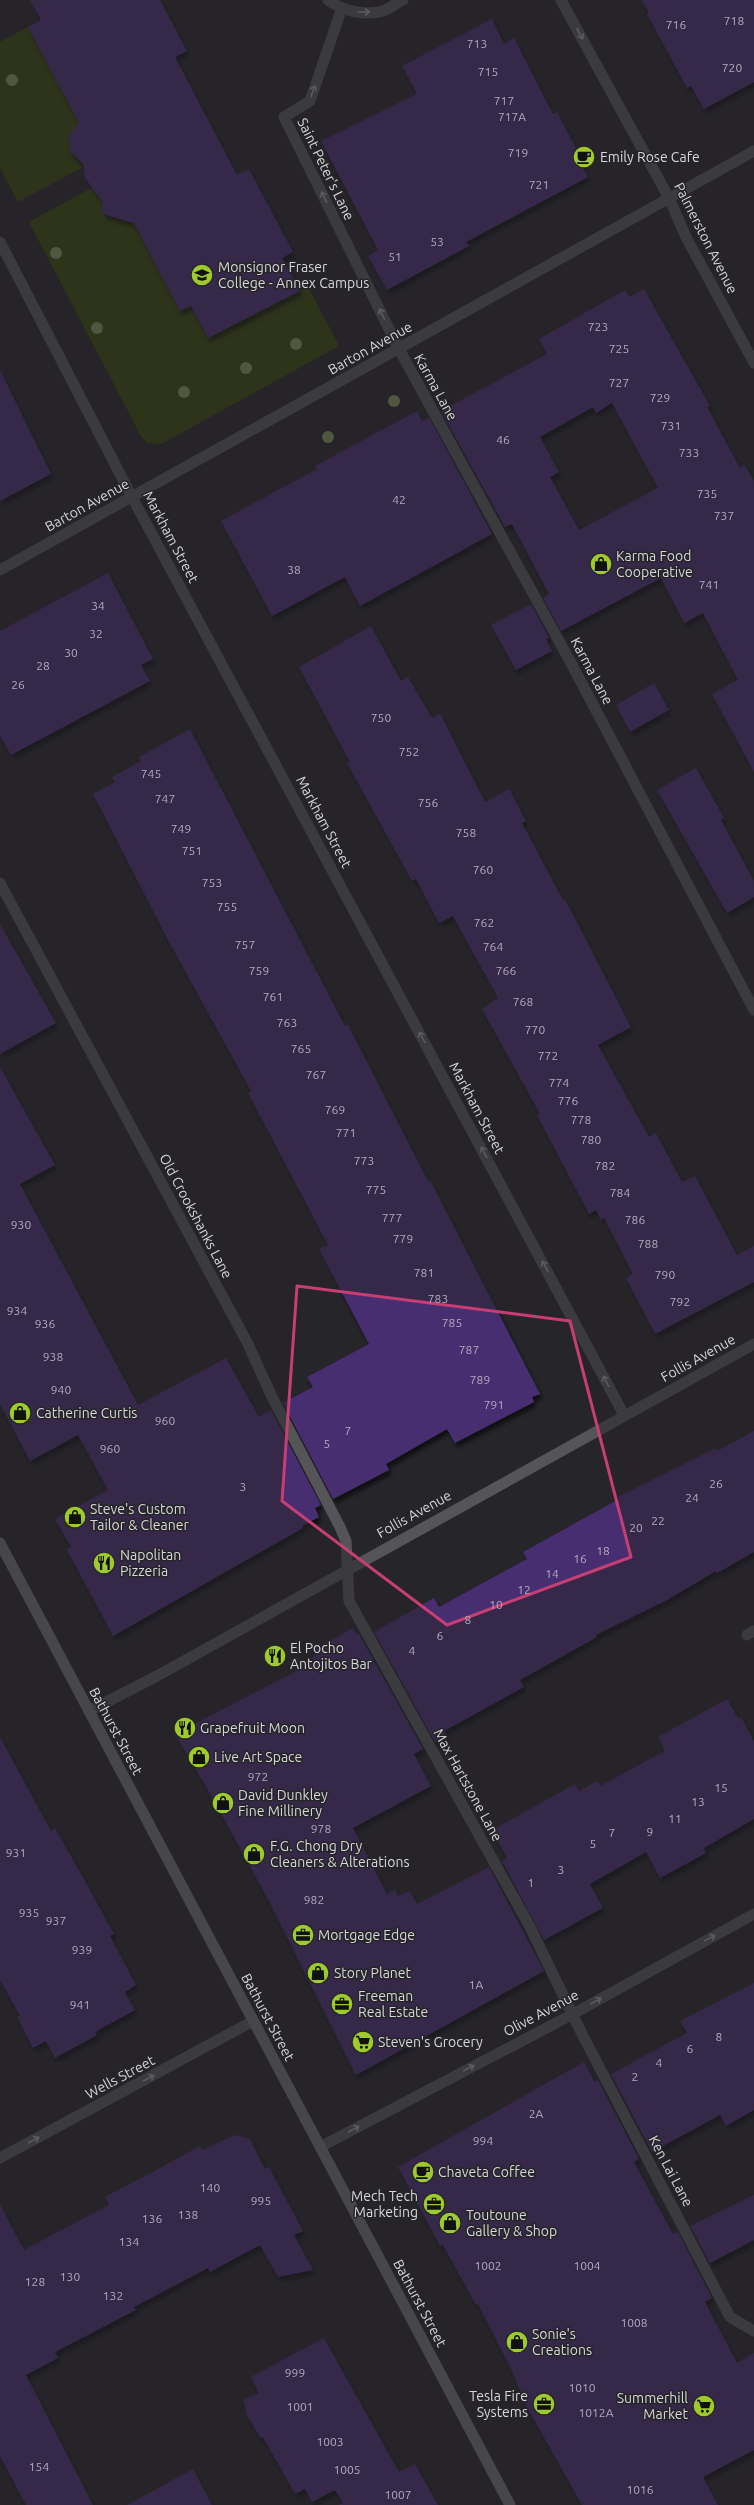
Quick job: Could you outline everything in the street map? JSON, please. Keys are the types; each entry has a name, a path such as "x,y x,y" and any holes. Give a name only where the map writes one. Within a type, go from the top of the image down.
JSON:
{"main road":[{"name":"Bathurst Street","path":"0,1543 510,2505"}],"street":[{"path":"328,0 342,8 356,12 383,11 403,0"},
{"name":"Palmerston Avenue","path":"561,0 669,198 686,237 754,363"},
{"name":"Saint Peter's Lane","path":"342,8 310,101 284,117 399,349"},
{"name":"Barton Avenue","path":"0,570 754,151"},
{"name":"Markham Street","path":"0,242 132,497 624,1415"},
{"name":"Karma Lane","path":"399,349 570,661 754,1010"},
{"name":"Old Crookshanks Lane","path":"0,884 248,1344 272,1397 340,1527 346,1541 347,1568"},
{"name":"Follis Avenue","path":"89,1711 157,1676 347,1568 754,1344"},
{"name":"Max Hartstone Lane","path":"347,1568 349,1601 529,1925 573,2014"},
{"name":"Olive Avenue","path":"320,2148 573,2014 754,1914"},
{"name":"Ken Lai Lane","path":"573,2014 730,2316 754,2331"},
{"name":"Wells Street","path":"0,2158 253,2021"}],"highlighted area":[{"path":"297,1286 570,1321 631,1557 447,1625 282,1501"}],"green space":[{"path":"28,27 93,122 69,135 70,151 83,167 18,202 0,168 0,42"},
{"path":"93,187 100,193 102,209 108,215 116,218 126,216 148,223 137,229 180,311 191,306 208,338 308,287 339,346 161,444 147,443 141,436 29,222"}],"building":[{"path":"30,0 160,0 187,51 175,57 237,175 249,169 293,252 282,258 300,291 208,338 191,306 180,311 134,223 103,214 101,200 85,178 83,164 70,151 69,135 79,123 28,27 41,20"},
{"path":"642,0 754,0 754,82 704,109 691,86 687,88 647,14 649,13"},
{"path":"492,19 504,44 514,38 553,114 557,112 585,165 582,166 588,177 466,242 469,246 387,290 368,256 378,250 321,141 417,94 402,66"},
{"path":"644,289 710,406 707,407 740,468 745,465 754,481 754,772 712,694 738,680 703,613 684,623 661,578 561,631 543,598 549,594 512,524 505,527 441,411 547,354 539,339 625,290 629,297","holes":["612,403 658,488 579,530 550,477 559,472 540,437 593,407 596,413"]},
{"path":"0,370 51,474 0,501"},
{"path":"417,411 422,421 429,417 492,534 360,606 345,577 272,616 221,521 317,469 315,466"},
{"path":"108,573 153,659 141,665 150,681 11,755 0,736 0,631"},
{"path":"531,604 549,638 546,639 552,651 516,670 491,625"},
{"path":"371,626 401,681 408,677 432,718 440,713 485,802 509,789 526,821 522,823 563,900 565,899 631,1027 598,1045 649,1137 656,1133 682,1182 695,1176 737,1255 754,1246 754,1282 655,1334 626,1278 633,1274 604,1218 601,1220 596,1210 589,1214 537,1115 540,1114 482,1009 498,998 453,916 439,923 416,879 412,881 347,763 350,762 299,667"},
{"path":"654,683 669,710 630,732 616,705"},
{"path":"190,729 345,1026 348,1025 428,1181 430,1180 540,1394 532,1397 534,1402 455,1443 447,1429 386,1464 389,1470 333,1499 283,1403 313,1387 307,1377 369,1344 319,1249 328,1245 248,1093 251,1091 168,940 93,794 115,782 112,777 141,761 139,757"},
{"path":"696,768 724,818 721,820 754,881 754,897 727,913 657,790"},
{"path":"0,924 56,1023 0,1054"},
{"path":"0,1067 55,1165 20,1184 138,1405 226,1358 259,1417 271,1410 321,1505 315,1508 319,1517 302,1526 303,1528 113,1636 67,1550 71,1547 55,1519 108,1490 78,1435 30,1461 0,1404"},
{"path":"754,1431 754,1552 717,1573 716,1571 667,1600 596,1635 597,1637 520,1680 524,1687 444,1731 446,1735 435,1742 374,1632 434,1598 439,1607 527,1559 523,1552 619,1499 618,1497 716,1448 717,1451"},
{"path":"353,1628 356,1634 358,1633 360,1636 423,1749 414,1754 431,1786 353,1828 387,1894 395,1890 398,1896 410,1891 417,1904 489,1867 544,1971 356,2075 270,1903 208,1790 175,1734 314,1662 312,1658 316,1656 314,1650"},
{"path":"727,1699 738,1718 741,1717 754,1741 754,1819 704,1848 706,1853 660,1878 646,1852 590,1884 603,1908 544,1940 502,1861 507,1858 492,1830 575,1784 579,1791 597,1781 600,1786 665,1751 658,1737"},
{"path":"0,1737 51,1831 55,1828 84,1879 114,1934 110,1936 136,1985 125,1992 135,2010 95,2032 97,2035 55,2058 46,2041 33,2048 17,2017 20,2016 0,1980"},
{"path":"754,1983 754,2110 726,2126 720,2115 652,2152 611,2074 687,2033 680,2021"},
{"path":"584,2062 595,2082 598,2080 639,2159 634,2162 673,2234 678,2232 712,2298 705,2302 737,2363 754,2353 754,2450 703,2477 718,2505 582,2505 528,2409 511,2369 478,2304 476,2305 443,2245 440,2246 398,2167"},
{"path":"235,2135 250,2139 265,2169 269,2167 303,2231 294,2235 313,2270 278,2277 260,2245 210,2272 208,2268 134,2307 136,2310 55,2352 58,2358 26,2375 93,2505 26,2505 0,2456 0,2204 24,2250 109,2205 105,2197 200,2146 202,2150"},
{"path":"754,2195 754,2240 710,2263 690,2226"},
{"path":"324,2338 399,2472 415,2464 438,2505 338,2505 343,2503 335,2490 312,2502 305,2489 295,2494 263,2437 261,2438 247,2416 244,2400 259,2393 251,2377"},
{"path":"193,2469 212,2505 127,2505"}],"place":[{"name":"Emily Rose Cafe","path":"584,157"},
{"name":"Monsignor Fraser College - Annex Campus","path":"202,275"},
{"name":"Karma Food Cooperative","path":"601,564"},
{"name":"Catherine Curtis","path":"20,1413"},
{"name":"Steve's Custom Tailor & Cleaner","path":"75,1517"},
{"name":"Napolitan Pizzeria","path":"104,1563"},
{"name":"El Pocho Antojitos Bar","path":"275,1656"},
{"name":"Grapefruit Moon","path":"185,1728"},
{"name":"Live Art Space","path":"199,1757"},
{"name":"David Dunkley Fine Millinery","path":"223,1803"},
{"name":"F.G. Chong Dry Cleaners & Alterations","path":"254,1854"},
{"name":"Mortgage Edge","path":"303,1935"},
{"name":"Story Planet","path":"318,1973"},
{"name":"Freeman Real Estate","path":"342,2004"},
{"name":"Steven's Grocery","path":"363,2042"},
{"name":"Chaveta Coffee","path":"423,2172"},
{"name":"Mech Tech Marketing","path":"434,2204"},
{"name":"Toutoune Gallery & Shop","path":"450,2223"},
{"name":"Sonie's Creations","path":"517,2342"},
{"name":"Tesla Fire Systems","path":"544,2404"},
{"name":"Summerhill Market","path":"704,2406"}]}
